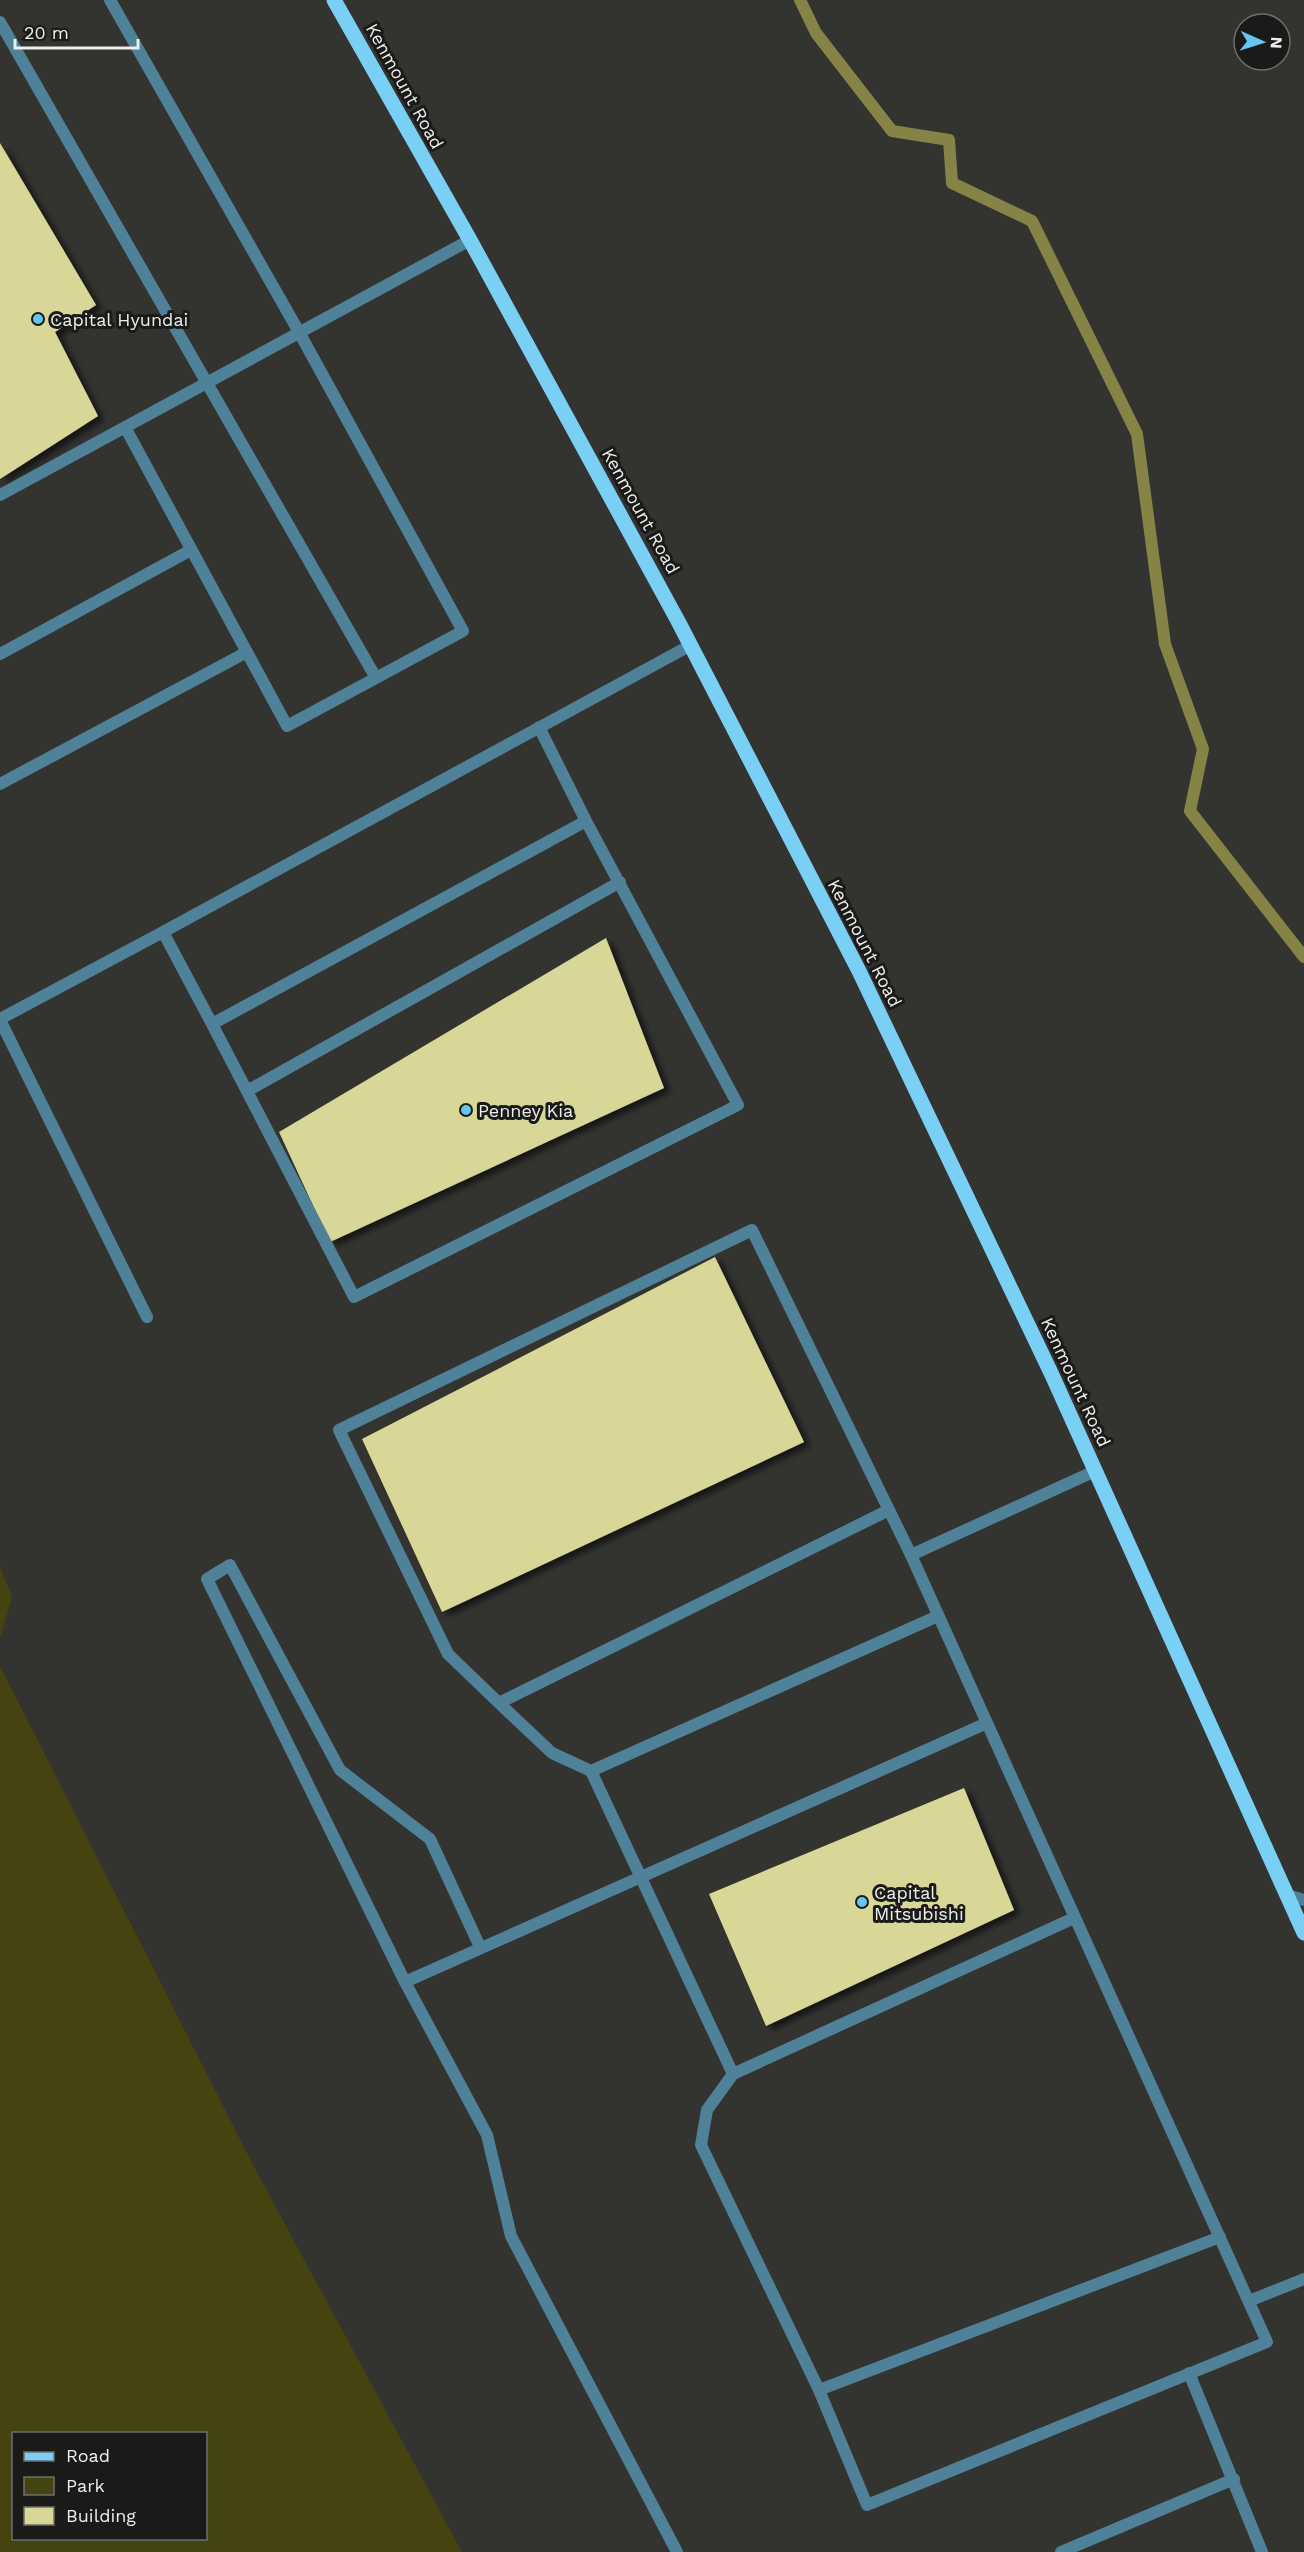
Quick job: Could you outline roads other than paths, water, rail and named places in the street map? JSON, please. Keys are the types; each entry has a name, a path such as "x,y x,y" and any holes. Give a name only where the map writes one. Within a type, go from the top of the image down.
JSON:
{"main road":[{"name":"Kenmount Road","path":"334,0 470,240 691,645 859,971 1052,1375 1304,1933"}],"lane":[{"path":"110,0 299,332 463,631 287,726 125,427"},
{"path":"0,22 376,678"},
{"path":"0,495 470,240"},
{"path":"0,654 191,550"},
{"path":"147,1317 0,1020 691,645"},
{"path":"0,784 247,652"},
{"path":"163,932 354,1297 738,1105 586,821 539,727"},
{"path":"212,1024 586,821"},
{"path":"247,1091 620,882"},
{"path":"733,2074 591,1771 552,1753 448,1654 339,1430 752,1230 911,1555 1267,2342 867,2505 819,2390 701,2145 707,2110 733,2074 1074,1918"},
{"path":"911,1555 1095,1471"},
{"path":"499,1703 889,1510"},
{"path":"480,1947 430,1839 340,1770 230,1565 207,1578 405,1982 487,2135 511,2235 677,2552"},
{"path":"591,1771 938,1616"},
{"path":"405,1982 987,1723"},
{"path":"1287,1895 1304,1900"},
{"path":"819,2390 1220,2237"},
{"path":"1249,2301 1304,2279"},
{"path":"1190,2373 1262,2552"},
{"path":"1061,2552 1234,2479"}],"waterway":[{"path":"800,0 816,33 892,131 949,140 952,183 1032,221 1137,434 1165,644 1203,749 1190,811 1304,957"}],"place":[{"name":"Capital Hyundai","path":"38,319"},
{"name":"Penney Kia","path":"466,1110"},
{"name":"Capital Mitsubishi","path":"862,1902"}]}
